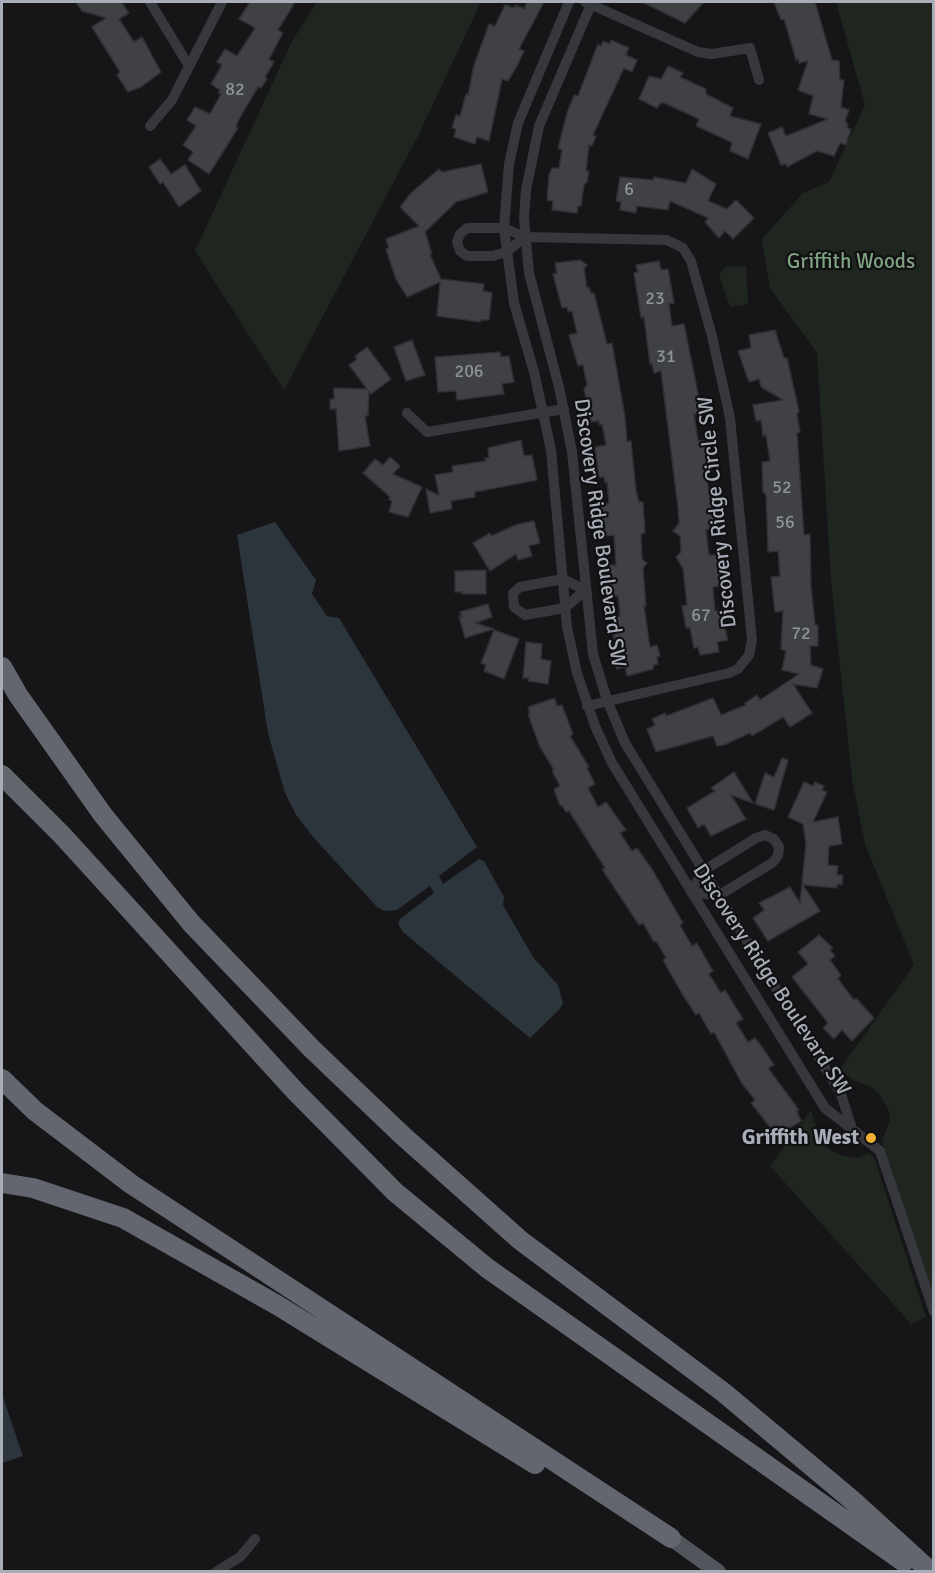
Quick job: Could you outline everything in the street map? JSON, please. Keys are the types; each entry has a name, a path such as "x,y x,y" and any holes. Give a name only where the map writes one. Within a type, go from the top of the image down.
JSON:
{"highway":[{"path":"2,667 18,694 125,842 192,923 312,1049 402,1135 520,1240 723,1392 852,1500 931,1572"},
{"path":"2,775 62,835 295,1091 395,1192 487,1268 918,1572"},
{"path":"2,1079 35,1111 140,1191 672,1538"},
{"path":"2,1183 33,1188 123,1218 277,1305 628,1521 672,1538"}],"main road":[{"path":"672,1538 718,1572"}],"street":[{"path":"150,2 189,66"},
{"path":"150,126 172,100 222,2"},
{"name":"Discovery Ridge Boulevard SW","path":"569,2 518,123 509,164 504,228 514,303 544,413 557,496 565,608 571,649 587,706 612,763 825,1108 851,1126"},
{"path":"589,2 698,52 712,54 750,48 759,80"},
{"name":"Discovery Ridge Boulevard SW","path":"589,2 539,126 526,190 525,237 534,298 564,409 578,494 585,590 593,654 607,700 626,743 841,1094 851,1126"},
{"path":"467,228 504,228 525,237 506,252 493,256 467,256 460,250 457,242 460,234 467,228"},
{"name":"Discovery Ridge Circle SW","path":"525,237 667,240 683,248 691,261 712,336 730,418 752,640 749,655 738,669 729,672 587,706"},
{"path":"407,413 428,432 564,409"},
{"path":"563,579 585,590 565,608 525,615 517,611 512,603 513,593 520,586 563,579"},
{"path":"760,836 770,836 777,842 779,851 776,860 718,896 691,892 703,871 760,836"},
{"path":"851,1126 880,1151 933,1312"},
{"path":"216,1572 240,1557 255,1539"}],"green space":[{"path":"317,2 481,2 418,136 284,390 195,251 292,41"},
{"name":"Griffith Woods","path":"836,2 933,2 933,1298 882,1141 890,1120 889,1111 879,1094 871,1087 853,1080 840,1069 914,965 865,844 852,779 831,581 817,353 770,288 762,239 803,193 829,182 865,105"},
{"path":"746,266 748,304 730,307 719,275 725,267"},
{"path":"811,1110 820,1140 828,1149 842,1156 857,1158 868,1153 874,1157 926,1317 911,1324 770,1166"}],"shaded area":[{"path":"275,522 316,580 312,594 327,616 339,618 477,847 439,876 443,884 479,859 484,861 504,897 503,905 533,957 558,985 563,1003 559,1010 530,1038 403,932 398,924 400,919 434,893 430,886 397,910 385,911 377,907 314,838 296,815 285,793 268,733 237,535"},
{"path":"2,1394 23,1456 2,1463"}],"building":[{"path":"76,2 121,2 129,13 119,19 134,42 142,37 161,72 141,87 128,92 117,75 120,72 92,27 106,18 82,11"},
{"path":"250,2 295,2 278,30 283,33 269,59 274,62 265,77 267,79 261,88 258,87 239,119 236,127 238,128 209,174 188,160 193,152 183,145 196,126 187,120 195,107 210,114 221,94 218,93 220,90 211,84 222,65 217,62 225,49 237,56 255,28 239,19"},
{"path":"527,2 544,2 519,49 524,51 518,64 508,81 502,79 489,141 477,137 475,144 454,137 456,129 452,128 456,115 460,116 466,94 468,95 474,65 489,24 495,26 505,5 514,8 516,5 524,9"},
{"path":"642,2 704,2 685,23"},
{"path":"774,2 815,2 832,60 839,61 840,80 844,80 841,107 849,110 845,121 848,124 847,128 851,129 846,145 840,143 834,156 817,151 787,167 786,164 781,165 768,133 782,127 786,136 828,119 809,114 813,96 798,90 808,61 799,63 798,59 796,60 784,19 781,20"},
{"path":"611,40 629,48 626,55 637,60 632,72 624,68 593,135 596,136 592,146 589,145 586,171 589,171 581,206 578,206 577,213 552,210 553,201 547,200 549,175 552,168 559,168 562,150 558,148 567,113 574,95 578,96 598,44 601,46 603,41 610,44"},
{"path":"668,66 683,73 680,77 706,89 706,94 733,108 730,116 761,124 748,159 730,151 732,143 729,141 696,126 699,119 662,102 657,108 639,99 649,76 661,79"},
{"path":"160,159 171,174 185,165 201,191 179,207 163,182 160,184 149,167"},
{"path":"481,164 488,192 456,202 425,232 432,254 430,255 441,279 484,284 483,291 492,293 489,320 480,322 437,316 440,282 407,297 396,279 386,249 389,248 386,239 419,226 400,207 411,193 439,169 442,172"},
{"path":"692,169 716,184 708,201 727,209 736,200 754,218 733,239 725,231 719,238 705,222 708,218 670,201 668,210 637,206 636,213 620,210 621,202 616,201 620,177 653,180 654,177 686,183"},
{"path":"580,260 587,265 584,269 587,288 589,287 591,293 594,293 607,344 612,343 627,442 631,441 636,491 639,502 643,502 645,533 641,534 642,559 647,563 643,568 646,606 644,606 650,647 657,645 660,656 657,657 658,664 654,665 653,669 627,676 625,667 617,669 613,656 613,650 616,649 612,627 617,626 616,616 620,616 618,596 609,597 606,565 616,565 614,535 604,536 601,504 609,503 607,482 605,483 604,477 599,477 595,447 606,445 602,424 599,425 599,421 591,422 584,389 587,385 583,365 578,366 569,335 577,333 572,311 568,312 567,307 562,308 553,274 557,273 555,263"},
{"path":"659,261 661,270 668,269 674,303 669,304 672,326 684,324 702,413 694,414 698,441 707,440 710,471 706,472 710,498 715,498 716,529 706,530 709,555 718,555 720,586 713,587 715,611 720,610 728,640 717,642 719,652 700,655 698,647 694,648 690,628 686,628 682,606 687,605 683,569 676,557 681,552 680,536 673,531 679,523 678,508 661,371 654,373 652,364 650,364 644,317 641,318 634,273 638,272 636,265"},
{"path":"775,330 784,358 787,358 799,411 797,414 800,432 797,433 804,535 810,534 811,586 815,625 818,625 818,646 810,646 811,665 823,669 817,688 793,684 812,713 790,727 783,717 752,736 750,733 724,745 717,746 713,736 656,752 647,729 655,725 652,719 713,698 721,715 746,705 745,703 757,695 760,700 799,674 782,670 786,651 781,649 783,611 775,612 771,577 780,576 778,551 768,552 766,495 763,492 762,462 770,461 766,435 763,436 761,420 756,421 753,405 783,400 761,387 759,379 749,382 738,351 751,348 749,335"},
{"path":"412,340 425,375 406,381 394,347"},
{"path":"367,347 391,379 371,394 369,391 368,416 365,416 370,446 339,451 336,409 330,409 330,399 334,399 334,388 367,389 349,365 357,359 355,356"},
{"path":"500,352 501,357 509,356 514,382 502,384 504,394 457,400 456,391 438,392 435,357"},
{"path":"521,440 524,456 532,455 537,480 475,492 475,497 451,501 452,509 430,513 426,489 439,495 435,475 453,472 452,466 486,461 485,458 489,458 488,448"},
{"path":"390,457 400,466 393,474 422,487 408,517 389,512 392,501 389,500 390,497 363,473 375,459 383,465"},
{"path":"534,521 540,543 529,546 532,556 518,560 516,554 490,571 473,543 490,533 491,536 518,524"},
{"path":"486,570 486,594 455,592 455,571"},
{"path":"488,604 492,617 476,623 494,629 465,638 460,612"},
{"path":"494,630 519,639 504,679 484,671 486,665 481,663"},
{"path":"526,642 542,644 541,659 551,661 548,684 523,678"},
{"path":"555,698 557,706 562,705 573,734 570,736 589,767 587,768 595,784 588,788 598,807 606,802 626,830 620,833 632,851 637,848 652,869 683,923 680,925 692,946 697,943 713,971 709,974 721,993 725,990 743,1019 736,1023 748,1042 755,1038 765,1051 774,1065 768,1068 799,1110 797,1111 801,1121 777,1136 751,1103 755,1100 741,1082 714,1032 711,1034 699,1013 696,1015 681,992 663,960 666,958 656,941 654,942 643,923 639,925 602,869 605,868 569,811 566,812 562,805 560,806 554,789 560,786 552,771 554,770 540,747 528,714 530,713 528,707"},
{"path":"782,758 788,760 774,810 755,804 765,773 774,777"},
{"path":"734,772 753,803 731,795 746,819 711,836 704,824 698,828 687,808 715,791 711,788"},
{"path":"804,782 813,786 815,782 824,786 822,790 827,792 813,822 838,817 842,844 829,846 828,865 838,866 837,875 843,875 842,885 837,884 837,888 803,885 820,911 768,941 753,918 764,910 759,903 790,887 800,903 806,844 803,824 788,817"},
{"path":"819,935 833,948 830,950 835,956 830,960 841,975 838,978 841,983 854,1000 856,998 874,1018 852,1041 842,1030 834,1039 823,1028 828,1023 792,977 808,964 798,952"}],"place":[{"name":"Griffith West","path":"871,1138"}]}
